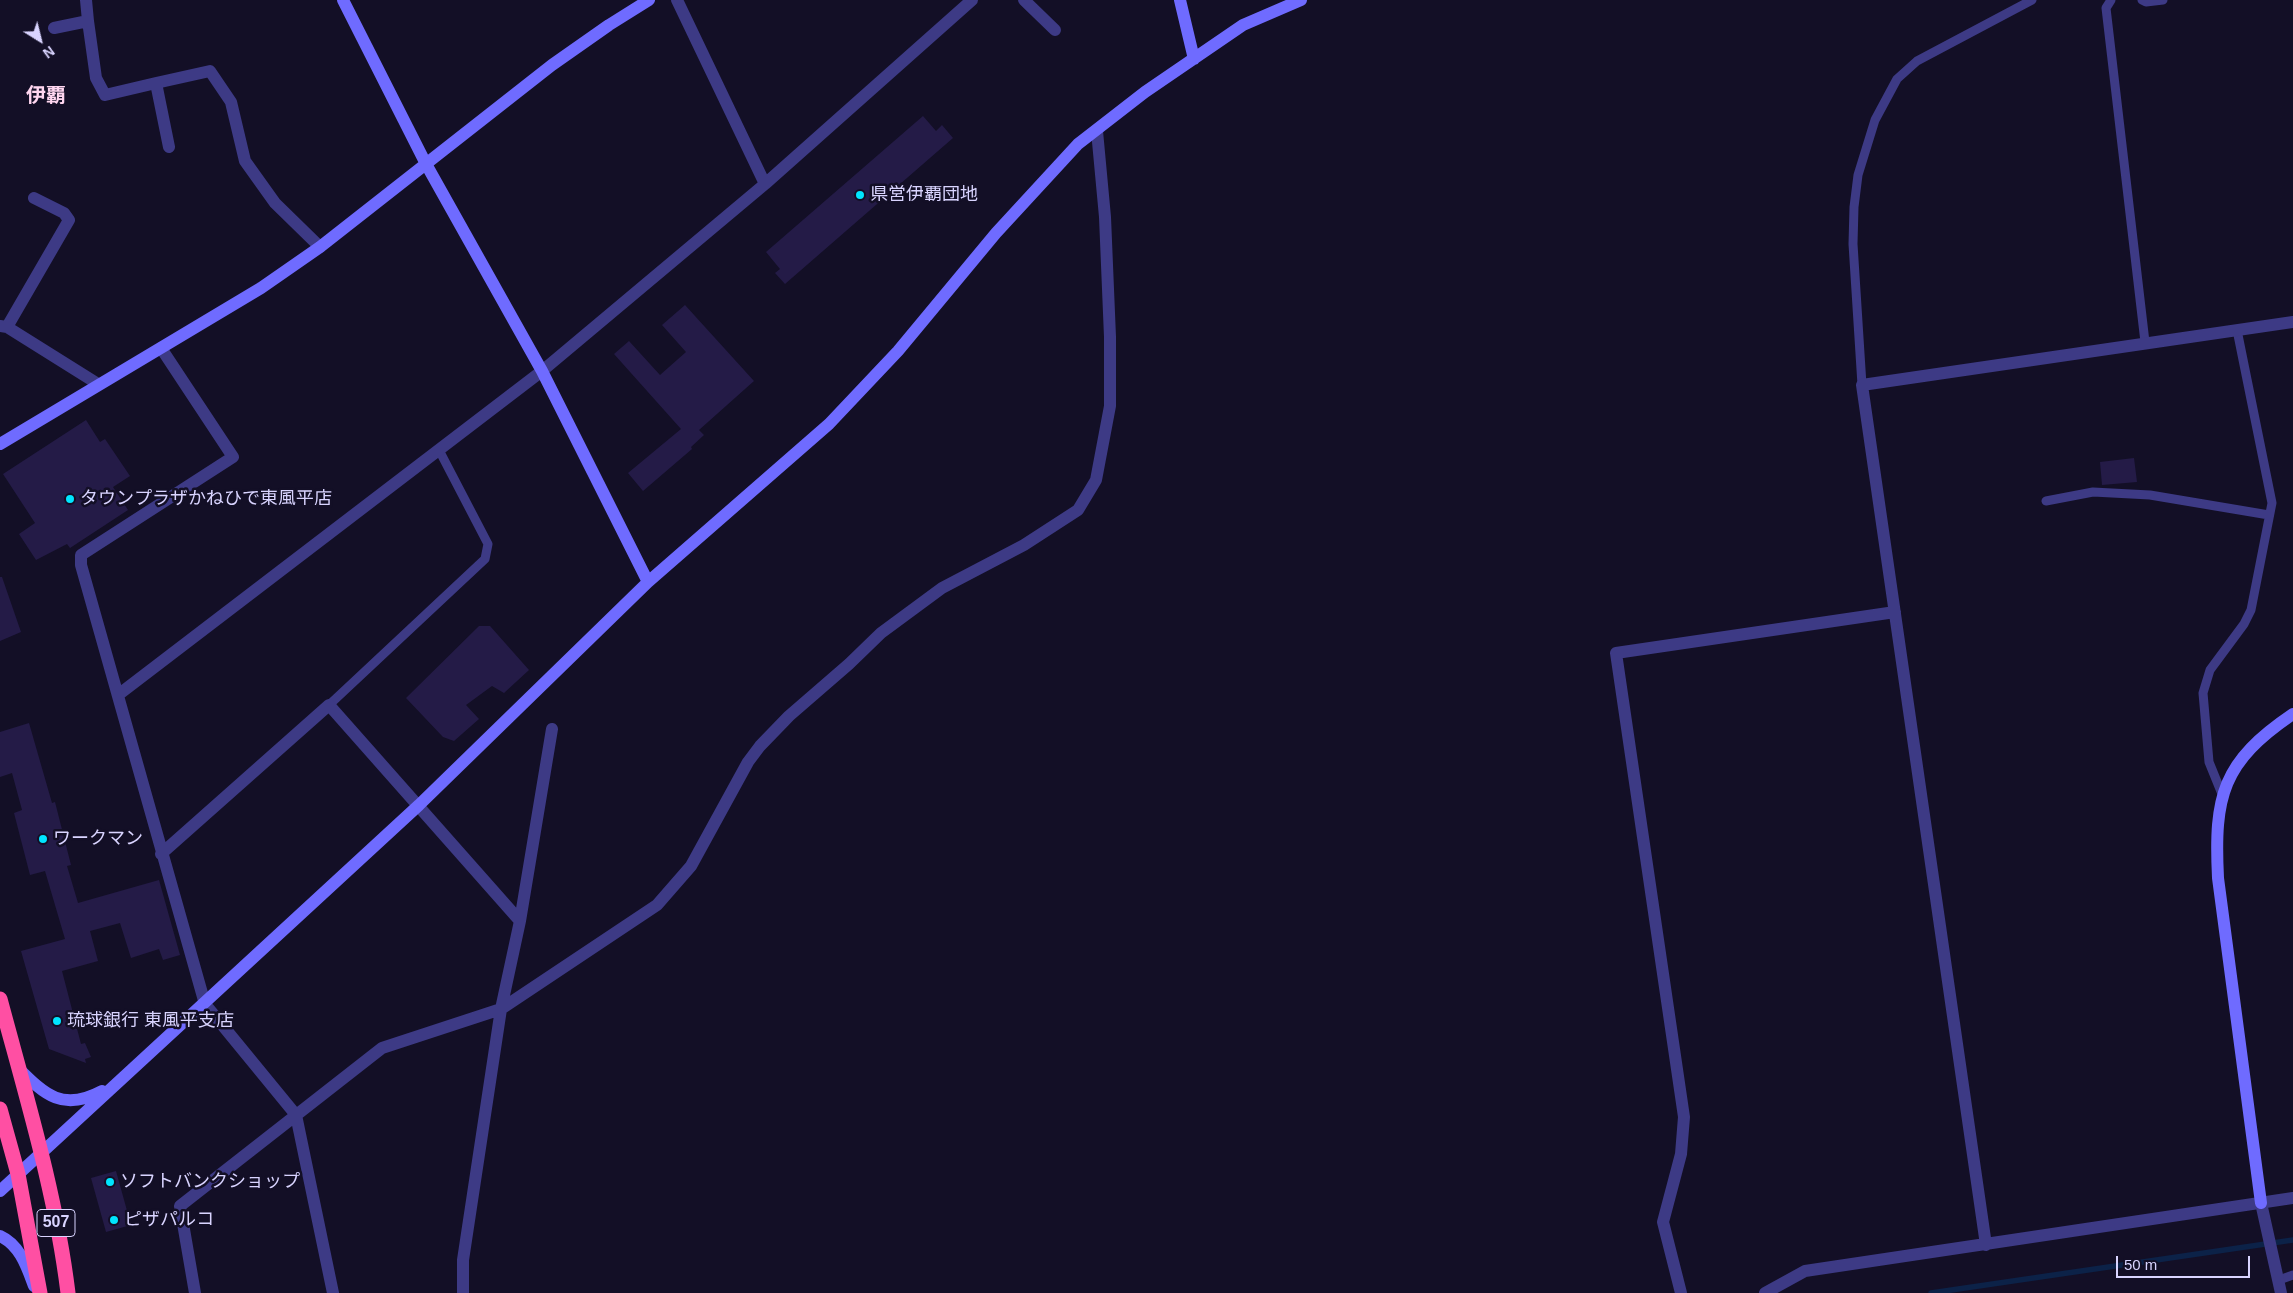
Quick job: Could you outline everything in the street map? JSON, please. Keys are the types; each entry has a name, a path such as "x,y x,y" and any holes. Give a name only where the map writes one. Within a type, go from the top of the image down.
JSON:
{"highway":[{"name":"507","path":"0,999 40,1154 64,1263 68,1293"},
{"name":"507","path":"0,1109 18,1174 38,1293"}],"street":[{"path":"86,0 96,78 105,95 210,71 231,102 245,161 275,203 320,247"},
{"path":"343,0 426,164 542,371 648,582"},
{"path":"0,444 261,288 320,247 552,65 609,24 649,0"},
{"path":"677,0 765,184"},
{"path":"118,694 542,371 765,184 972,0"},
{"path":"1024,0 1055,30"},
{"path":"1180,0 1194,59"},
{"path":"0,1191 419,805 648,582 829,424 898,351 996,233 1058,163 1078,144 1145,92 1243,25 1301,0"},
{"path":"54,28 88,22"},
{"path":"156,84 169,147"},
{"path":"195,1293 180,1206 382,1048 501,1009 657,905 691,866 748,762 760,746 881,633 942,588 1024,545 1078,510 1096,480 1110,406 1110,337 1105,217 1097,131"},
{"path":"34,198 64,212 69,220 3,326 98,384"},
{"path":"1986,1245 1862,385 2145,342 2293,322"},
{"path":"161,348 233,456 81,555 81,565 161,854 205,1004 296,1115 333,1293"},
{"path":"1681,1293 1662,1222 1681,1154 1684,1118 1616,653 1895,612"},
{"path":"161,854 329,705 520,921"},
{"path":"2280,1287 2266,1215 2261,1203 2218,878 2216,834 2222,794 2237,763 2268,731 2293,714"},
{"path":"463,1293 463,1260 501,1009 520,921 552,729"},
{"path":"18,1068 44,1094 70,1100 91,1097 117,1083"},
{"path":"1764,1293 1805,1271 2293,1198"},
{"path":"0,1236 7,1239 19,1252 38,1293"}],"lane":[{"path":"1862,385 1853,244 1854,207 1858,175 1875,120 1897,79 1917,61 2032,0"},
{"path":"2110,0 2106,8 2145,342"},
{"path":"2142,0 2146,2 2164,0"},
{"path":"2222,794 2209,762 2203,693 2210,670 2244,624 2251,610 2272,503 2237,330"},
{"path":"329,705 485,559 488,544 439,450"},
{"path":"2046,501 2093,492 2150,495 2269,514"},
{"path":"2280,1287 2293,1275"}],"building":[{"name":"県営伊覇団地","path":"923,116 936,131 942,125 953,138 785,284 775,273 780,269 766,252"},
{"path":"685,305 754,381 699,430 704,435 691,447 692,449 643,491 628,473 681,429 614,354 629,341 660,375 686,352 662,325"},
{"name":"タウンプラザかねひで東風平店","path":"86,420 100,442 105,439 130,476 113,487 128,510 70,548 67,544 36,560 19,534 35,523 3,474"},
{"path":"2134,458 2137,482 2102,485 2100,462"},
{"path":"0,577 2,577 21,632 0,641"},
{"path":"479,626 490,626 529,670 504,693 492,686 466,705 479,719 454,741 443,737 406,698"},
{"path":"29,723 52,803 55,802 71,865 67,866 78,903 159,880 180,955 163,960 159,949 131,958 120,923 90,931 98,961 62,971 81,1044 85,1043 91,1057 85,1059 86,1063 49,1049 21,951 65,939 45,871 30,875 14,813 22,810 12,773 0,777 0,732"},
{"path":"116,1171 131,1225 106,1232 91,1178"}],"waterway":[{"path":"1931,1293 2293,1240"}],"place":[{"name":"県営伊覇団地","path":"860,195"},
{"name":"タウンプラザかねひで東風平店","path":"70,499"},
{"name":"ワークマン","path":"43,839"},
{"name":"琉球銀行 東風平支店","path":"57,1021"},
{"name":"ソフトバンクショップ","path":"110,1182"},
{"name":"ピザパルコ","path":"114,1220"}],"district":[{"name":"伊覇","path":"46,96"}]}
